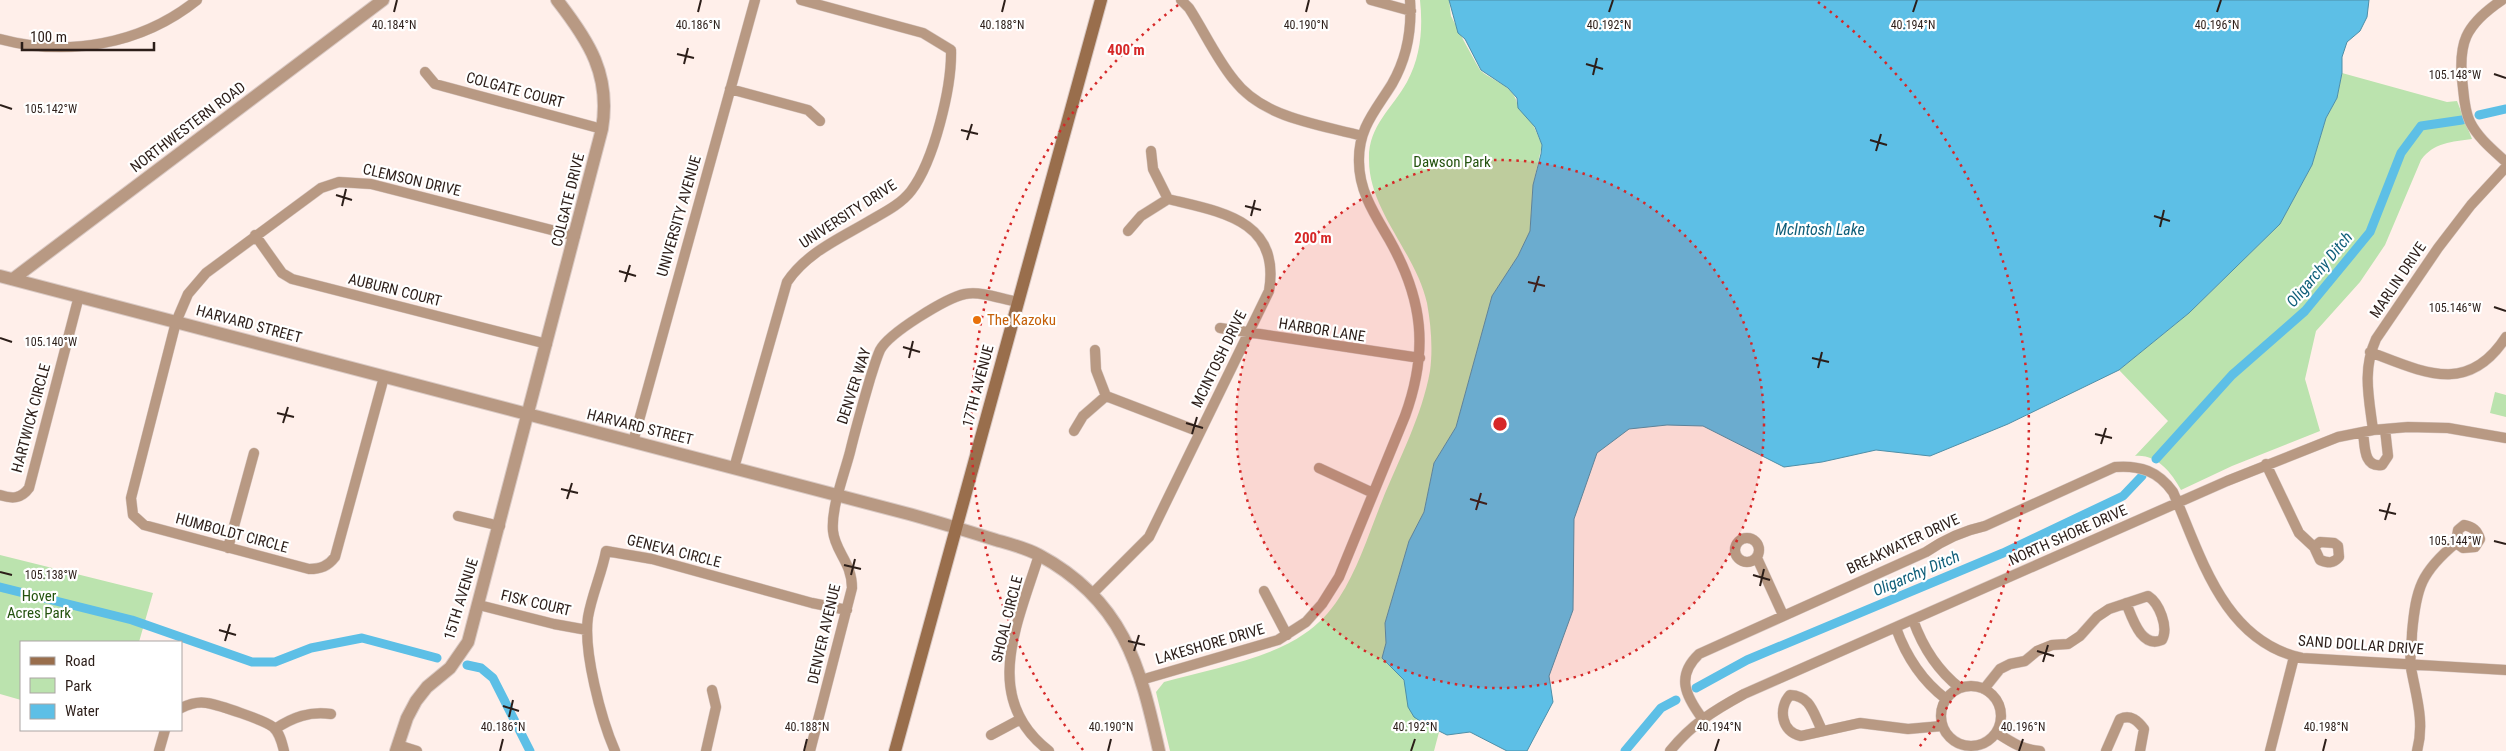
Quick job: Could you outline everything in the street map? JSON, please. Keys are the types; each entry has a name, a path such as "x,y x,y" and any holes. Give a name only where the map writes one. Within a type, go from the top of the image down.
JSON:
{"main road":[{"name":"17TH AVENUE","path":"895,751 1100,0"}],"street":[{"path":"0,39 28,45 79,48 113,41 146,30 197,0"},
{"name":"NORTHWESTERN ROAD","path":"6,278 383,0"},
{"name":"COLGATE DRIVE","path":"528,416 602,129 605,97 593,53 582,33 557,0"},
{"name":"UNIVERSITY AVENUE","path":"634,442 755,0"},
{"name":"UNIVERSITY DRIVE","path":"734,468 787,282 804,260 899,203 910,192 928,161 952,74 951,50 923,33 801,0"},
{"path":"1181,0 1189,8 1234,80 1261,104 1279,113 1362,136"},
{"path":"1371,0 1411,11"},
{"name":"LAKESHORE DRIVE","path":"1141,680 1278,640 1306,622 1337,582 1414,391 1420,358 1421,336 1418,312 1403,263 1368,203 1361,183 1359,162 1362,136 1375,106 1392,84 1404,59 1409,36 1410,0"},
{"path":"2502,0 2481,14 2471,28 2462,48 2460,70 2469,121 2482,139 2506,162"},
{"name":"COLGATE COURT","path":"425,72 435,84 602,129"},
{"path":"730,89 808,110 820,121"},
{"path":"1128,231 1141,216 1168,199 1153,169 1151,151"},
{"name":"MARLIN DRIVE","path":"2385,429 2388,456 2382,465 2370,464 2367,457 2366,372 2370,352 2376,339 2438,248 2471,205 2506,167"},
{"name":"CLEMSON DRIVE","path":"176,322 188,294 200,279 255,235 321,188 340,182 357,182 575,236"},
{"name":"MCINTOSH DRIVE","path":"1093,593 1149,537 1269,292 1272,276 1270,261 1265,246 1257,234 1238,219 1168,199"},
{"name":"AUBURN COURT","path":"255,235 282,273 292,279 547,344"},
{"name":"HARVARD STREET","path":"6,278 956,527 1039,554 1061,568 1093,593 1122,633 1141,680 1159,751"},
{"name":"DENVER WAY","path":"839,496 858,416 879,351 886,341 899,330 955,298 966,294 980,294 1018,302"},
{"name":"HARTWICK CIRCLE","path":"0,495 11,498 19,497 29,488 79,296"},
{"name":"HUMBOLDT CIRCLE","path":"176,322 130,505 133,515 144,525 228,548 310,569 320,569 329,564 335,557 384,376"},
{"name":"HARBOR LANE","path":"1220,328 1249,334 1420,358"},
{"path":"2370,352 2428,374 2455,374 2471,369 2486,360 2506,337"},
{"path":"1094,350 1096,370 1106,396 1200,432"},
{"path":"1074,431 1083,416 1106,396"},
{"name":"15TH AVENUE","path":"397,748 416,701 427,687 450,668 468,642 528,416"},
{"name":"NORTH SHORE DRIVE","path":"1670,751 1684,734 1702,718 1744,694 2178,502 2266,464 2338,437 2385,429 2448,428 2506,438"},
{"path":"228,548 254,453"},
{"path":"2266,464 2298,533 2314,546"},
{"name":"BREAKWATER DRIVE","path":"1702,718 1692,704 1686,689 1685,674 1691,662 1699,654 1926,552 1963,530 1985,526 2115,468 2131,466 2154,472 2166,482 2178,502"},
{"path":"1319,468 1373,493"},
{"name":"DENVER AVENUE","path":"810,751 847,610 852,578 849,565 837,544 833,531 834,513 839,496"},
{"name":"SAND DOLLAR DRIVE","path":"2178,502 2210,580 2230,610 2258,638 2274,649 2294,656 2506,670"},
{"path":"458,516 500,526"},
{"path":"2416,751 2421,733 2421,715 2410,664 2414,606 2420,587 2434,561 2456,543"},
{"name":"GENEVA CIRCLE","path":"615,751 595,684 587,630 588,616 606,551 652,559 812,603 847,610"},
{"name":"SHOAL CIRCLE","path":"1039,554 1010,660 1009,679 1012,702 1019,720 1031,735 1050,751"},
{"path":"1757,558 1783,615"},
{"name":"LAKESHORE DRIVE","path":"1264,591 1287,635"},
{"path":"1984,689 1991,677 2000,669 2010,664 2025,661 2037,651 2052,645 2068,644 2080,636 2097,617 2126,603 2148,596 2154,600 2165,628 2162,640 2152,641 2141,634 2126,603"},
{"name":"FISK COURT","path":"479,605 554,624 587,630"},
{"path":"1913,620 1919,638 1931,659 1960,688"},
{"path":"1896,628 1902,646 1915,667 1927,682 1946,699"},
{"path":"2270,751 2294,656"},
{"path":"1960,688 1984,689 1998,701 2002,718 1997,733 1983,744 1968,747 1956,743 1942,726 1940,713 1946,699 1953,690 1960,688"},
{"path":"706,751 716,707 712,690"},
{"path":"1822,730 1806,699 1799,695 1790,695 1782,707 1788,730 1793,734 1801,736 1860,723 1908,729 1942,726"},
{"path":"182,708 194,703 208,703 259,720 274,728 280,735 284,751"},
{"path":"274,728 289,719 306,714 332,714"},
{"path":"2106,751 2120,718 2128,717 2135,719 2144,729 2140,751"},
{"path":"991,735 1019,720"},
{"path":"159,751 165,731"},
{"path":"1997,733 2013,744 2030,750 2040,751"},
{"path":"397,748 417,751"}],"green space":[{"name":"Dawson Park","path":"1420,0 1449,0 1451,16 1479,68 1509,90 1518,108 1531,120 1542,145 1533,185 1530,231 1518,256 1492,296 1456,427 1434,463 1424,512 1409,541 1385,623 1386,643 1383,658 1403,678 1413,704 1424,722 1439,732 1434,751 1170,751 1156,692 1164,682 1237,663 1290,643 1323,618 1335,603 1346,587 1358,563 1422,404 1430,371 1431,354 1427,303 1413,267 1384,214 1377,197 1371,179 1369,160 1372,137 1412,72 1420,42"},
{"path":"2342,73 2447,102 2457,101 2472,139 2438,146 2421,160 2385,245 2360,282 2316,331 2305,379 2320,431 2232,466 2181,490 2173,477 2157,461 2143,456 2135,456 2168,421 2119,370 2189,313 2280,224 2312,165 2326,118 2337,98"},
{"path":"2495,392 2506,395 2506,417 2490,413"},
{"name":"Hover Acres Park","path":"0,555 153,593 139,641 20,641 20,700 0,694"}],"water":[{"name":"McIntosh Lake","path":"1449,0 2369,0 2367,17 2360,31 2347,42 2342,57 2342,73 2337,98 2326,118 2312,165 2280,224 2189,313 2119,370 2008,424 1930,456 1876,450 1822,462 1784,467 1703,426 1667,425 1629,429 1597,453 1574,519 1573,610 1549,676 1553,702 1527,751 1507,751 1470,732 1447,735 1414,717 1408,707 1404,680 1382,658 1386,643 1385,623 1409,541 1424,512 1434,463 1456,427 1492,296 1518,256 1530,231 1533,185 1542,145 1535,127 1518,108 1517,98 1508,88 1481,70 1465,39 1458,33"}],"waterway":[{"name":"Oligarchy Ditch","path":"2479,115 2506,109"},
{"name":"Oligarchy Ditch","path":"2156,459 2232,375 2305,311 2370,232 2401,153 2421,126 2462,120"},
{"name":"Oligarchy Ditch","path":"1696,688 1747,660 2003,553 2123,496 2142,476"},
{"path":"0,587 132,620 252,662 275,662 311,648 362,638 437,658"},
{"path":"467,665 481,668 493,678 530,751"},
{"name":"Oligarchy Ditch","path":"1625,751 1661,708 1676,700"}],"place":[{"name":"The Kazoku","path":"977,320"}]}
